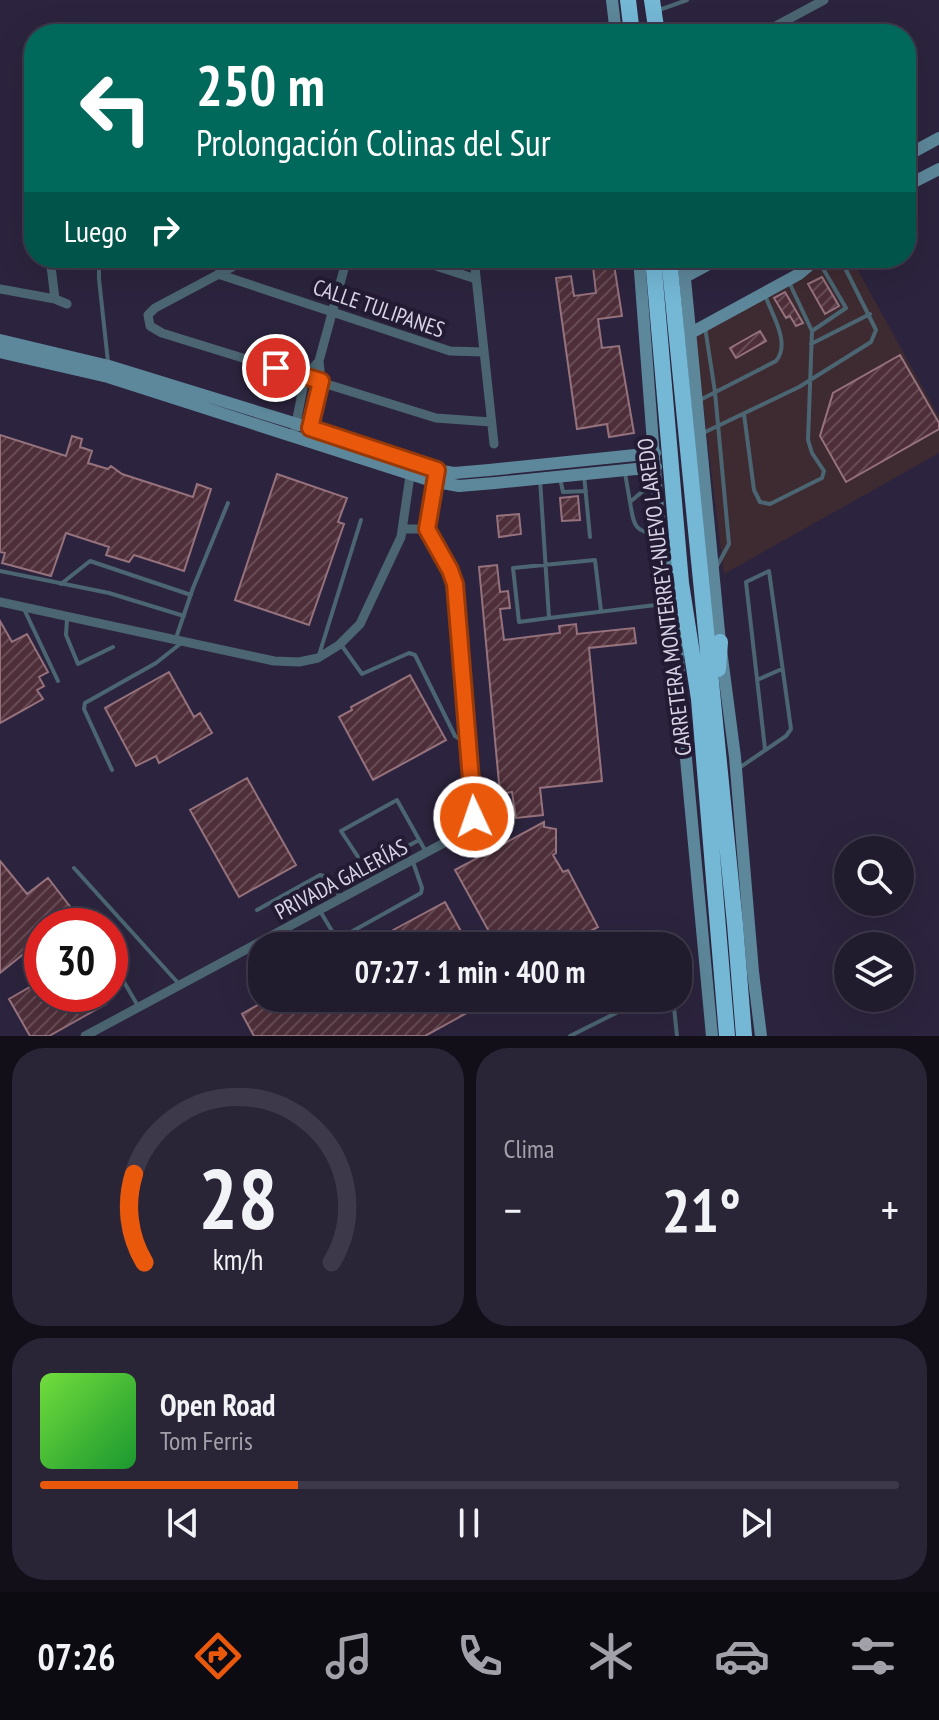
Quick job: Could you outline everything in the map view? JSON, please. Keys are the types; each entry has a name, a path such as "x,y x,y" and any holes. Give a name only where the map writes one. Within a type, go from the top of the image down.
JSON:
{"highway":[{"path":"628,0 631,24"},
{"path":"651,24 654,2"},
{"path":"654,2 657,24"},
{"name":"CARRETERA MONTERREY-NUEVO LAREDO","path":"654,268 663,396 664,483 677,605 699,699 728,927"},
{"path":"670,268 715,726 728,927 727,1036"},
{"path":"646,326 658,388 663,396"},
{"path":"664,483 670,583"},
{"path":"715,726 720,642"},
{"path":"728,927 744,1036"}],"street":[{"path":"612,0 615,24"},
{"path":"780,24 824,0"},
{"path":"916,151 939,138"},
{"path":"916,181 939,169"},
{"path":"51,268 55,299"},
{"path":"230,268 155,308 148,319 152,329 436,418 491,422"},
{"path":"309,434 321,381 319,361 344,268"},
{"path":"442,268 476,279"},
{"path":"475,268 494,444"},
{"path":"640,268 656,467 664,483 660,536 677,605 681,705 712,1036"},
{"path":"684,268 761,1036"},
{"path":"685,277 702,268"},
{"path":"689,334 804,268"},
{"name":"CALLE TULIPANES","path":"218,274 450,351 484,352"},
{"path":"0,289 67,304"},
{"path":"0,340 309,434 459,486 656,467"},
{"path":"0,352 109,371"},
{"path":"294,431 305,377 319,361"},
{"path":"437,476 655,453"},
{"path":"0,602 274,661 299,662 318,658 340,644 360,624 371,602 403,529 411,468"},
{"path":"403,529 427,529 437,476"},
{"name":"PRIVADA GALERÍAS","path":"85,1036 426,853 460,832 474,817 455,584 427,529"}],"lane":[{"path":"654,2 687,0"},
{"path":"99,268 109,371"},
{"path":"812,331 846,308 824,268"},
{"path":"699,435 810,381 871,342 876,330 845,268"},
{"path":"744,414 754,490 760,502 770,504 824,475 808,440 812,331 788,280"},
{"path":"696,402 776,361 782,354 784,345 764,293"},
{"path":"811,344 870,314"},
{"path":"705,325 715,392 729,544 713,573"},
{"path":"583,460 590,537"},
{"path":"559,463 563,492 586,491"},
{"path":"539,465 549,618"},
{"path":"624,470 633,523 638,529 660,536"},
{"path":"630,502 643,491 664,483"},
{"path":"112,770 84,709 85,703 156,663 179,641 191,595 228,503"},
{"path":"318,658 361,520"},
{"path":"601,611 595,560 513,568 519,622 677,605"},
{"path":"61,584 90,561 191,595"},
{"path":"0,571 109,593 184,616"},
{"path":"736,771 786,736 791,729 769,571 746,582 765,749"},
{"path":"23,607 58,681"},
{"path":"68,617 66,635 78,664 113,647"},
{"path":"340,644 362,674 409,653 415,655 455,736 469,744"},
{"path":"757,680 782,669"},
{"path":"419,840 366,869 341,831 397,800 419,840 426,853"},
{"path":"320,911 335,936 342,937 418,896 422,888 413,860"},
{"path":"74,868 180,986"},
{"path":"257,910 320,875 327,877 341,899"},
{"path":"128,989 139,1008"},
{"path":"570,1036 618,1012"},
{"path":"674,1012 677,1036"}],"shaded area":[{"path":"810,268 857,268 939,417 939,453 724,574 695,338"}],"building":[{"path":"593,268 615,268 622,316 598,319 602,348 619,346 634,433 609,437 607,424 577,429 556,278 571,276 574,296 596,293"},
{"path":"822,277 839,306 825,314 808,284"},
{"path":"785,292 803,323 796,326 790,316 786,318 774,298"},
{"path":"760,331 766,341 736,358 730,348"},
{"path":"900,355 939,423 939,429 846,482 820,436 833,393"},
{"path":"0,435 66,456 72,436 82,439 80,447 92,451 88,463 108,469 111,466 122,474 193,497 197,484 211,489 184,571 134,555 129,562 106,555 109,547 66,533 51,576 2,563 5,553 0,552"},
{"path":"277,474 347,498 338,522 344,524 309,625 235,600"},
{"path":"578,496 580,520 562,521 560,498"},
{"path":"519,514 521,534 499,537 497,516"},
{"path":"497,565 500,592 508,591 510,608 500,609 504,640 560,633 559,626 576,624 577,634 634,628 636,643 589,648 602,781 540,788 543,815 516,818 512,792 500,794 479,567"},
{"path":"0,621 12,642 27,634 48,672 39,677 44,686 37,690 43,699 0,723"},
{"path":"169,672 194,717 200,713 212,733 159,763 156,756 136,766 105,708"},
{"path":"410,675 446,740 373,780 339,717 352,710 351,707"},
{"path":"247,778 296,865 239,897 190,810"},
{"path":"544,822 544,827 556,829 556,853 553,855 563,872 568,870 598,927 589,932 489,932 455,870"},
{"path":"0,861 27,894 48,878 71,908 24,908 24,954 0,973"},
{"path":"445,902 461,932 390,932"},
{"path":"24,990 24,1012 92,1012 49,1036 30,1036 9,999"},
{"path":"248,1011 469,1012 425,1036 254,1036 242,1014"}],"route":[{"path":"276,368 321,381 310,428 437,470 427,529 455,584 474,817"}]}
